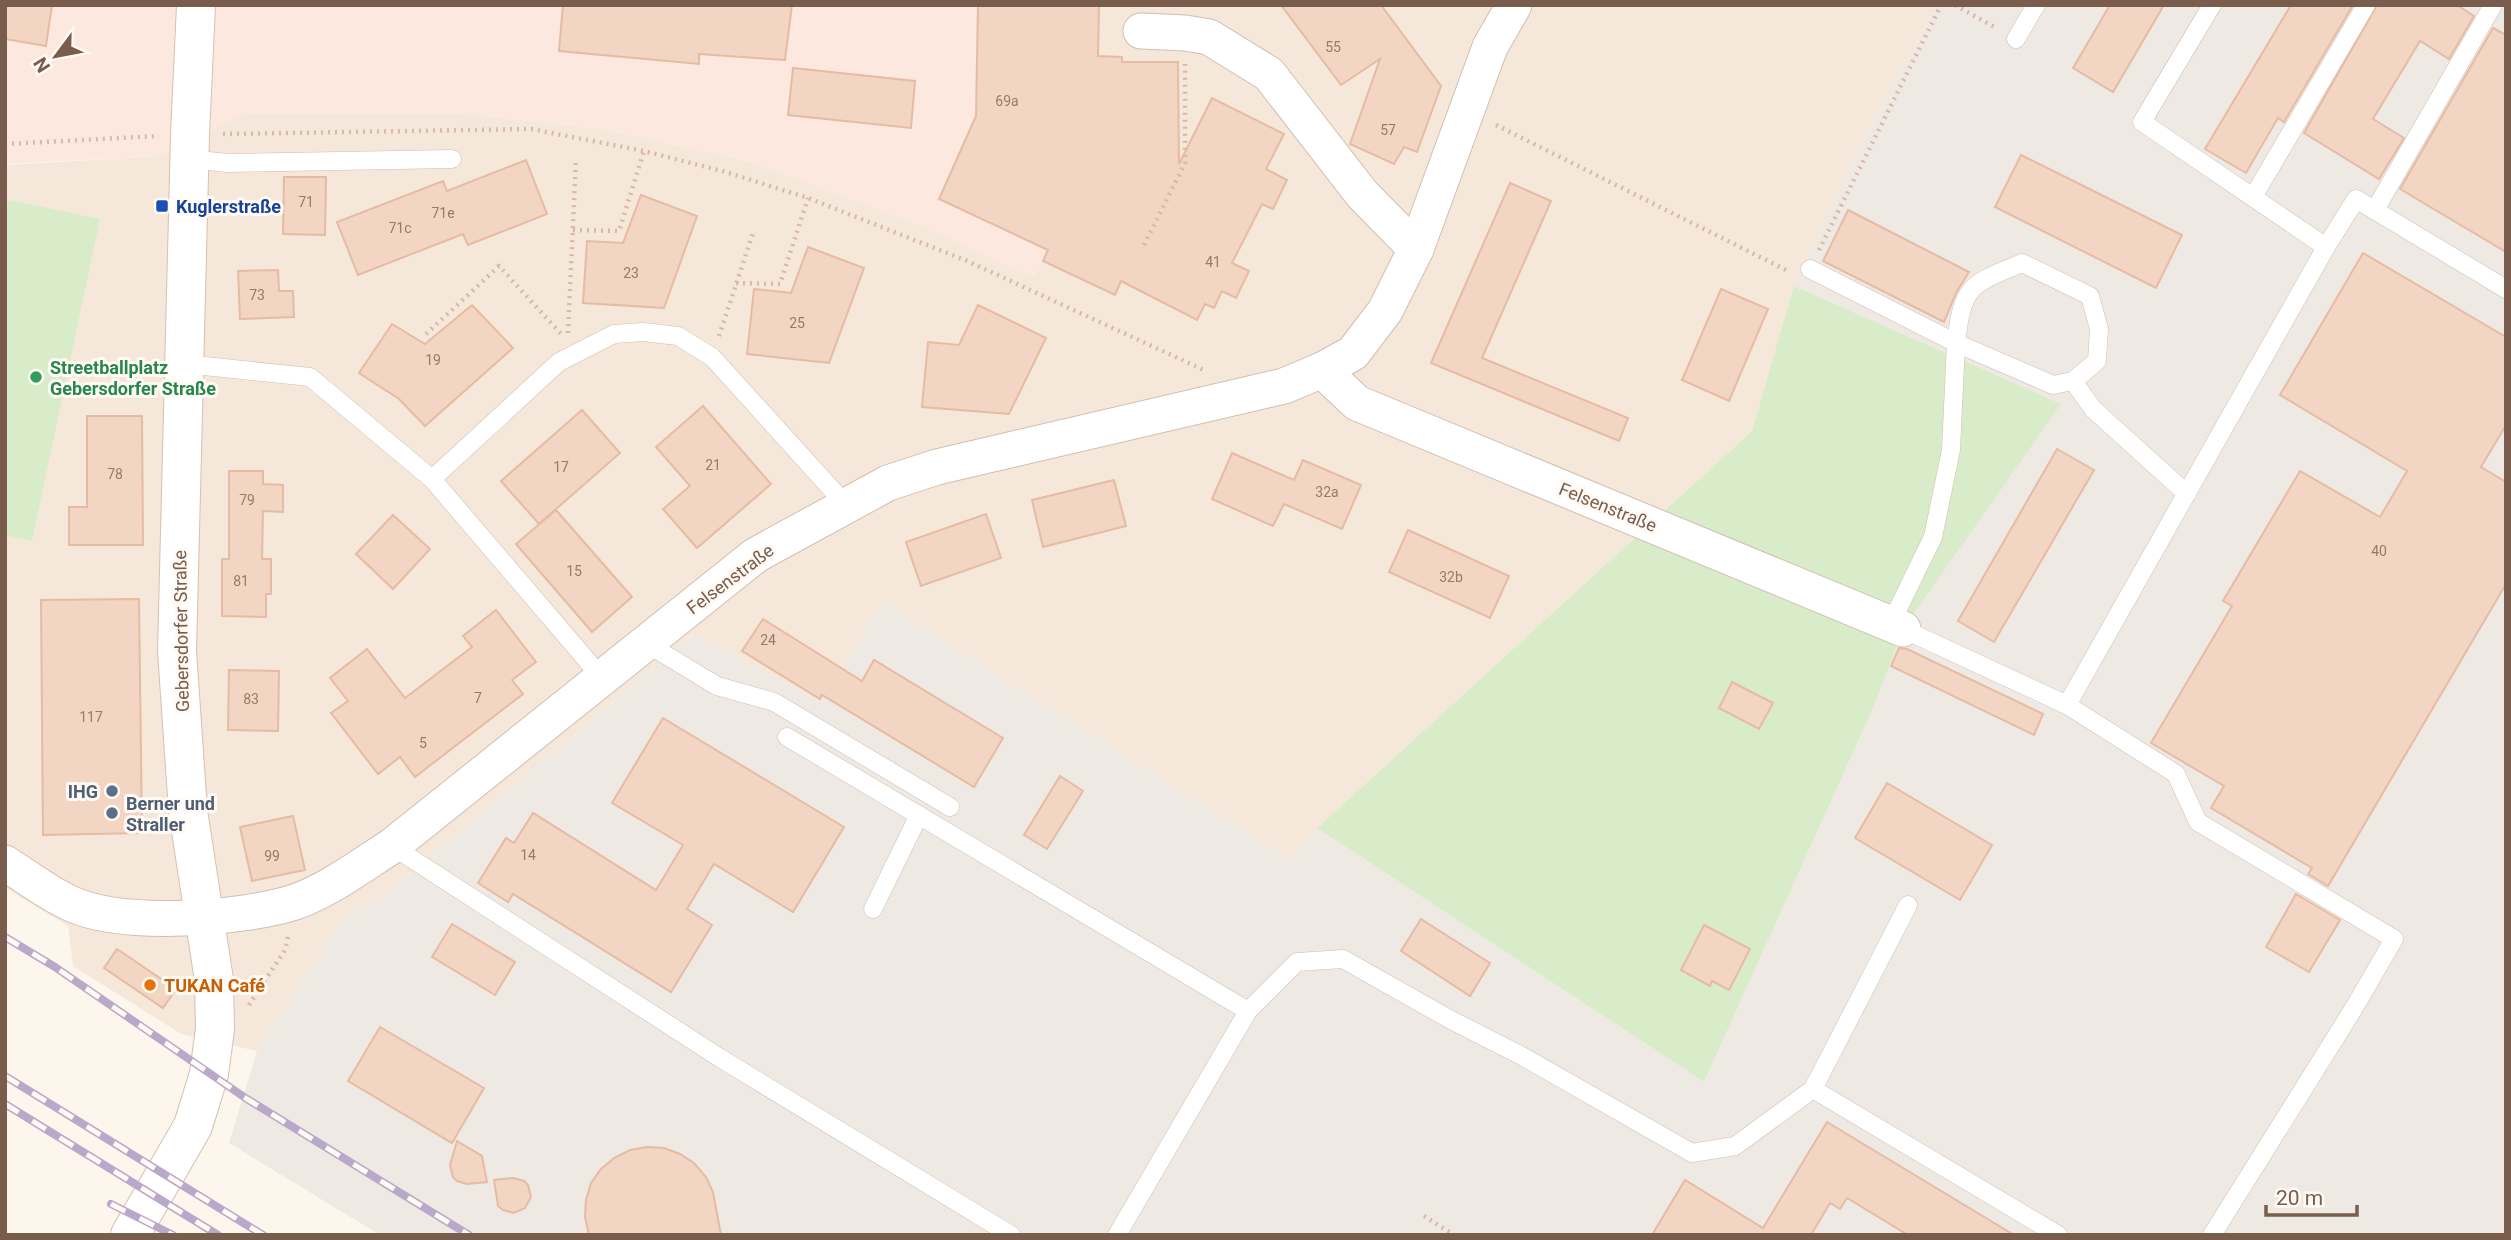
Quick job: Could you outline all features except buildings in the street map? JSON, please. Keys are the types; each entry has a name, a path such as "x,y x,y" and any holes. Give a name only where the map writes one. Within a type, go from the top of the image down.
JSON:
{"main road":[{"name":"Gebersdorfer Straße","path":"130,1235 193,1126 209,1074 215,1029 214,980 188,811 177,651 196,5"}],"street":[{"name":"Felsenstraße","path":"5,863 73,904 104,914 131,918 204,916 269,908 297,901 392,846 756,555 888,483 937,467 1284,386 1353,353 1385,311 1416,249 1490,47 1514,5"},
{"path":"1141,31 1209,37 1269,74 1362,194 1416,249"},
{"name":"Felsenstraße","path":"1322,370 1357,403 1897,626"}],"lane":[{"path":"2015,39 2036,5"},
{"path":"2212,5 2141,122 2326,247"},
{"path":"2252,197 2366,5"},
{"path":"2375,210 2493,5"},
{"path":"190,147 228,163 452,159"},
{"path":"2067,705 2326,247 2356,199 2506,289"},
{"path":"1810,269 1956,343 2053,385 2073,381 2097,360 2099,329 2090,296 2022,263 1976,282 1960,309 1956,343 1951,450 1933,537 1897,626 2067,705 2176,774 2198,822 2394,939 2213,1235"},
{"path":"432,479 559,362 614,334 643,332 678,336 712,357 846,505"},
{"path":"185,364 310,377 432,479 603,678"},
{"path":"2073,381 2093,409 2187,494"},
{"path":"646,643 717,686 774,702 950,807"},
{"path":"788,737 1248,1011"},
{"path":"873,909 919,815"},
{"path":"392,846 708,1051 1011,1235"},
{"path":"1117,1235 1248,1011 1297,962 1343,959 1451,1020 1522,1056 1692,1153 1735,1146 1813,1089 1908,905"},
{"path":"1813,1089 2058,1235"}],"path":[{"path":"1467,110 1791,273 1810,269 1941,5"},
{"path":"1955,5 2015,39"},
{"path":"1144,246 1185,163 1185,33"},
{"path":"5,144 190,147 530,129 644,151 726,172 808,198 965,260 1214,375 1235,397"},
{"path":"573,230 619,231 644,151"},
{"path":"426,334 499,266 568,341 576,160"},
{"path":"736,283 780,284 808,198"},
{"path":"712,357 753,233"},
{"path":"244,1012 285,950 297,901"},
{"path":"1423,1216 1454,1235"}],"shaded area":[{"path":"5,5 1099,5 1096,146 1034,277 923,226 753,162 602,129 469,114 241,114 162,156 5,164"},
{"path":"1099,5 1937,5 1857,153 1795,286 1752,431 1317,828 1293,863 882,602 820,702 694,634 387,893 343,920 257,1051 181,1034 73,966 68,926 5,888 5,165 162,156 241,114 469,114 602,129 753,162 923,226 1034,277 1096,146"},
{"path":"1937,5 2506,5 2506,1235 380,1235 229,1143 257,1051 343,920 387,893 694,634 820,702 882,602 1293,862 1317,828 1704,1082 1875,704 1903,629 2060,404 1794,286 1857,153"}],"green space":[{"name":"Streetballplatz Gebersdorfer Straße","path":"9,200 100,219 32,541 5,535 5,216"},
{"path":"1794,286 2061,404 1903,629 1875,704 1704,1082 1317,828 1752,431"}],"railway":[{"path":"5,937 55,967 247,1099 469,1235"},
{"path":"5,1076 263,1235"},
{"path":"5,1104 218,1235"},
{"path":"111,1204 173,1235"}],"place":[{"name":"Kuglerstraße","path":"162,206"},
{"name":"Streetballplatz Gebersdorfer Straße","path":"36,377"},
{"name":"IHG","path":"112,791"},
{"name":"Berner und Straller","path":"112,813"},
{"name":"TUKAN Café","path":"150,985"}]}
